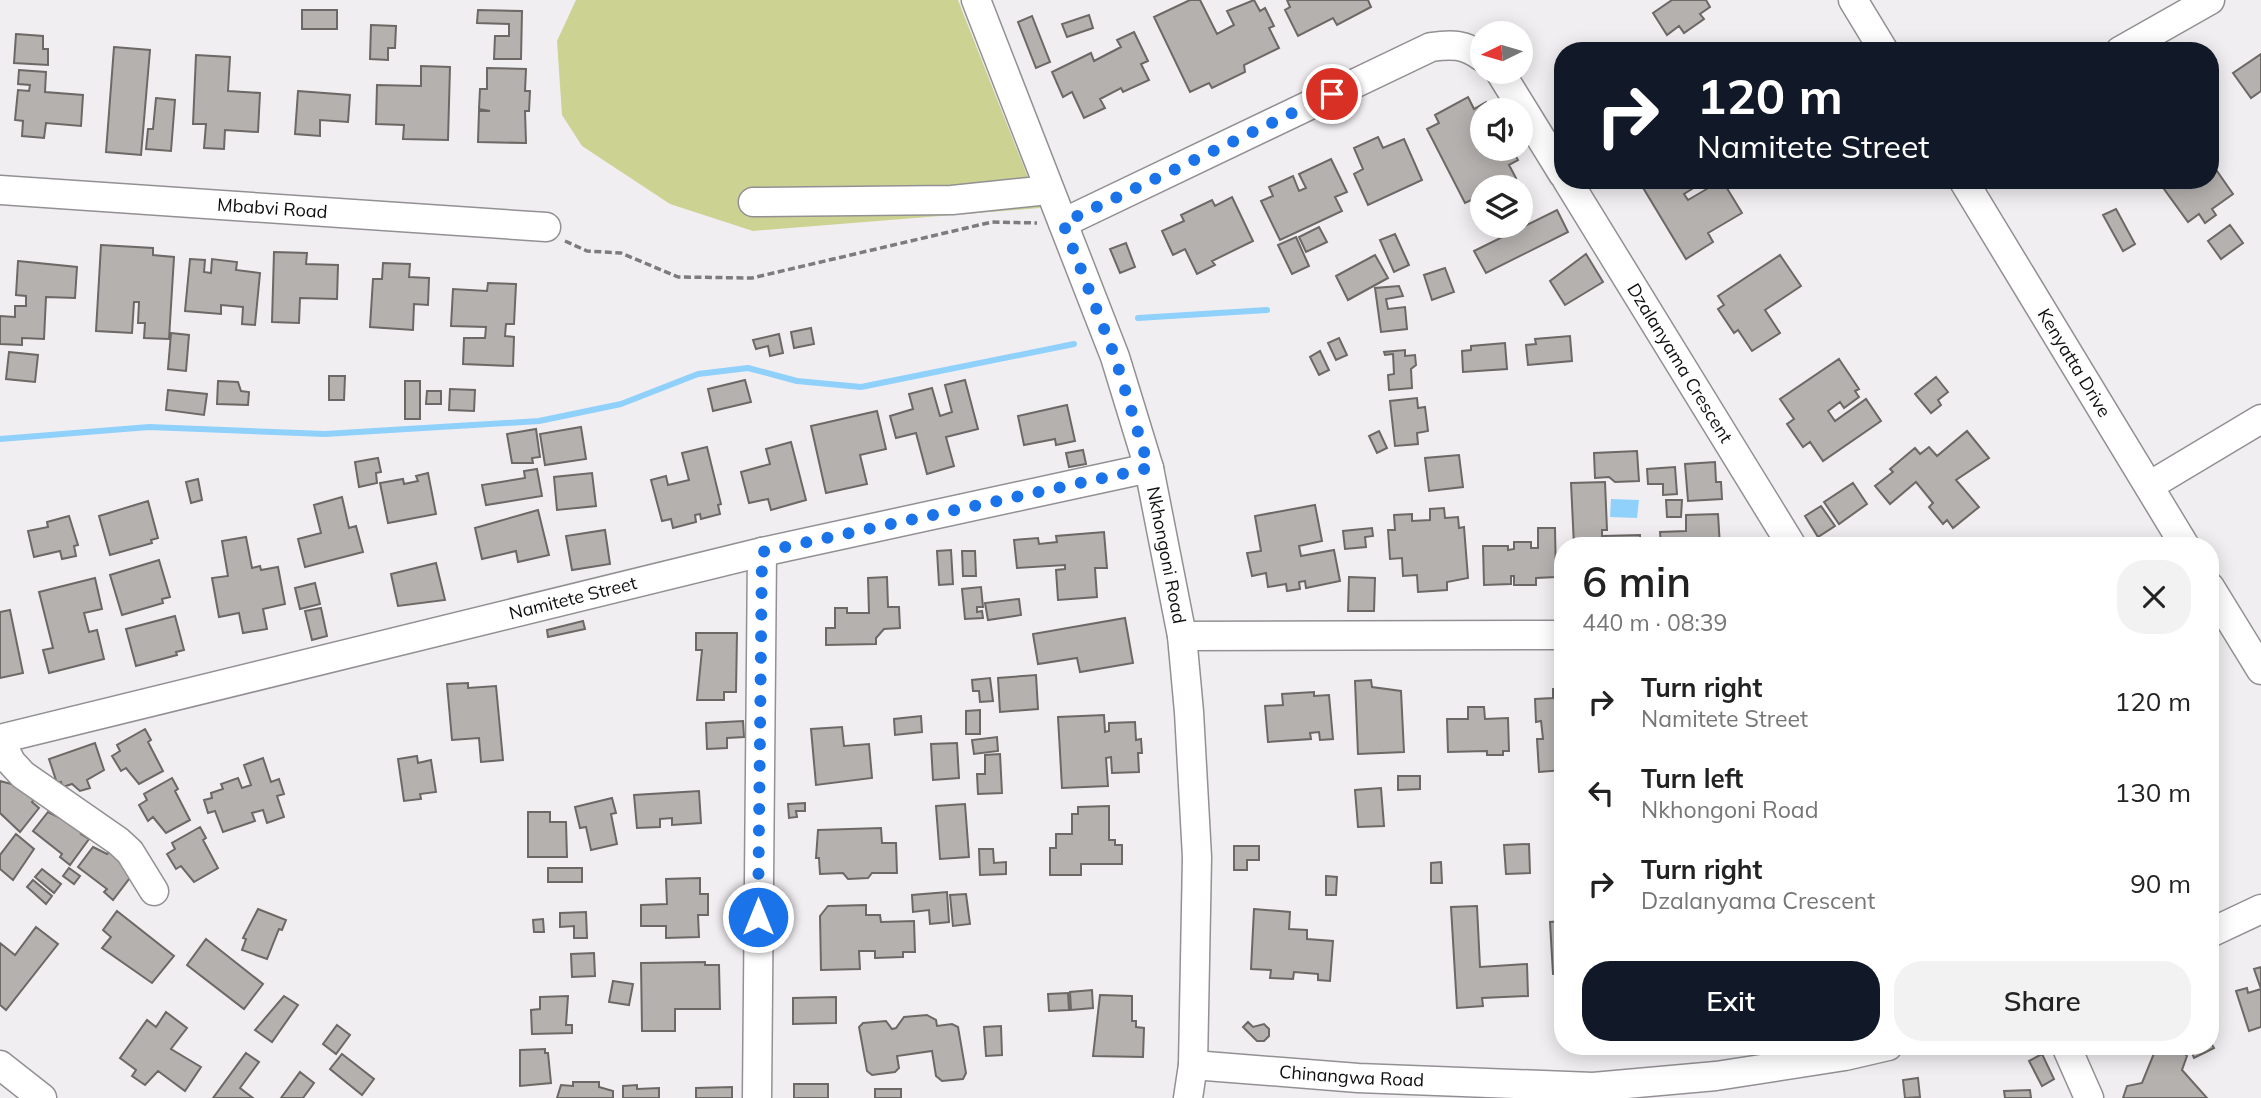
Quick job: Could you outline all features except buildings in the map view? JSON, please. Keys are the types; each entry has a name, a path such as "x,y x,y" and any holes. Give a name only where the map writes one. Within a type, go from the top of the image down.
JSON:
{"street":[{"name":"Nkhongoni Road","path":"976,0 1115,357 1149,468 1182,636 1197,857 1193,1065 1188,1098"},
{"path":"1853,0 1879,42"},
{"path":"2136,42 2210,0"},
{"path":"1063,223 1431,47 1454,44 1470,48"},
{"path":"1507,84 1554,159"},
{"name":"Dzalanyama Crescent","path":"1573,189 1786,537"},
{"name":"Kenyatta Drive","path":"1968,189 2180,537"},
{"name":"Mbabvi Road","path":"0,190 546,227"},
{"path":"753,202 952,200 1048,190"},
{"path":"2149,486 2261,419"},
{"name":"Namitete Street","path":"0,739 24,730 762,552 1149,468"},
{"path":"757,1098 762,552"},
{"path":"2219,602 2261,670"},
{"path":"1182,636 1554,635"},
{"path":"0,739 11,762 23,775 130,852 154,891"},
{"path":"2219,929 2261,909"},
{"name":"Chinangwa Road","path":"1193,1065 1358,1078 1593,1087 1716,1076 1849,1055"},
{"path":"2070,1055 2089,1098"},
{"path":"0,1065 42,1098"}],"path":[{"path":"546,227 571,245 587,251 621,253 678,277 752,278 992,222 1063,223"}],"green space":[{"path":"576,0 958,0 1040,208 753,231 670,204 582,146 562,115 557,41"}],"water":[{"path":"1611,499 1639,500 1637,518 1610,517"}],"waterway":[{"path":"1138,318 1267,310"},
{"path":"0,439 149,427 325,434 539,421 621,404 698,374 748,368 797,381 861,387 1074,344"}],"route":[{"path":"758,917 762,552 1149,468 1115,357 1063,223 1332,94"}]}
